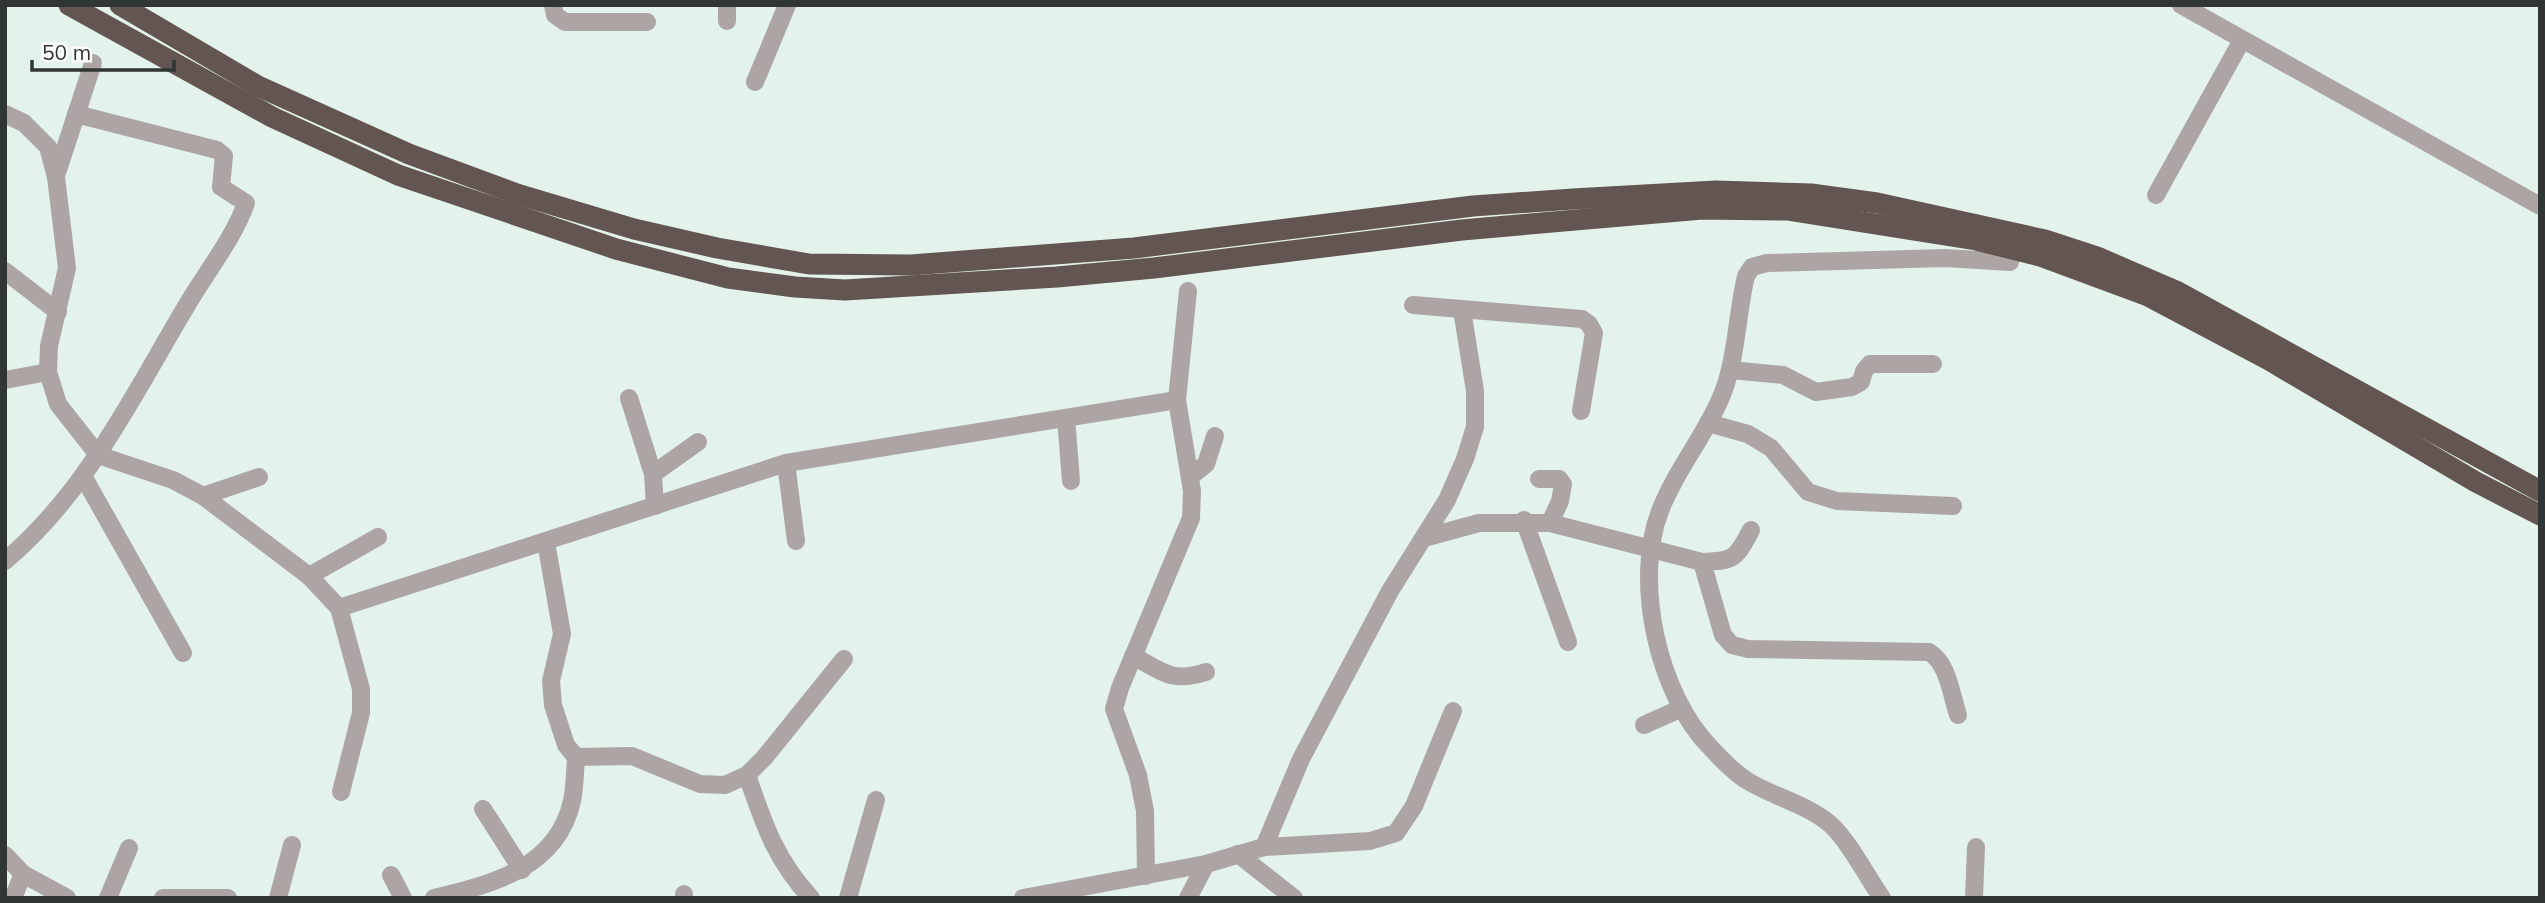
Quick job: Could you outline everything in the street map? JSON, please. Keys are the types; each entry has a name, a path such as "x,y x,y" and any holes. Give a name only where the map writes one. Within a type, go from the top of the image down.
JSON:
{"highway":[{"path":"69,5 272,117 398,175 616,249 728,278 795,287 845,290 1045,278 1154,268 1462,230 1702,209 1787,211 1976,240 2040,256 2148,296 2269,360 2476,482 2540,515"},
{"path":"120,5 258,86 421,158 517,194 634,229 717,248 809,264 911,265 1134,248 1473,206 1573,199 1716,191 1811,194 1877,202 2045,240 2097,257 2155,282 2222,314 2540,491"}],"street":[{"path":"553,5 555,15 565,22 647,23"},
{"path":"755,82 787,5"},
{"path":"2180,5 2540,206"},
{"path":"2156,195 2242,40"},
{"path":"55,177 93,63"},
{"path":"5,114 24,123 48,147 55,177 67,268 49,346 48,372 58,404 97,455 173,480 203,496 309,576 339,608 361,689 361,713 341,792"},
{"path":"5,561 39,532 83,476 246,203 221,187 224,156 217,150 76,114"},
{"path":"1882,898 1832,826 1808,808 1746,780 1709,747 1682,708 1660,660 1651,600 1649,548 1674,478 1719,404 1731,370 1746,276 1752,267 1767,263 1945,258 2010,262"},
{"path":"5,271 58,312"},
{"path":"1146,876 1145,811 1138,775 1114,709 1133,656 1191,518 1190,477 1177,400 1188,291"},
{"path":"1413,305 1582,320 1589,324 1594,333 1581,411"},
{"path":"1264,846 1301,759 1390,591 1447,500 1475,427 1475,391 1462,310"},
{"path":"1731,370 1783,374 1816,392 1852,387 1861,382 1864,371 1870,364 1933,364"},
{"path":"5,380 48,372"},
{"path":"629,398 653,474 655,506"},
{"path":"339,608 786,464 1177,400"},
{"path":"1066,418 1071,481"},
{"path":"1708,423 1748,434 1772,448 1808,492 1837,501 1953,506"},
{"path":"1190,477 1206,464 1214,436"},
{"path":"653,474 698,442"},
{"path":"786,464 796,541"},
{"path":"83,476 183,653"},
{"path":"203,496 259,477"},
{"path":"1539,479 1559,479 1563,484 1560,501 1550,523"},
{"path":"1424,538 1479,523 1524,520 1550,523 1702,562 1728,561 1736,557 1751,530"},
{"path":"1524,520 1568,642"},
{"path":"309,576 378,537"},
{"path":"434,898 484,886 522,870 546,851 564,827 573,799 576,757 566,745 552,705 551,681 562,634 546,542"},
{"path":"1702,562 1723,635 1732,645 1748,649 1929,652 1938,657 1944,669 1958,715"},
{"path":"1133,656 1170,675 1184,679 1206,672"},
{"path":"576,757 632,756 700,784 725,785 747,775 844,659"},
{"path":"1644,725 1682,708"},
{"path":"1023,898 1206,864 1264,846 1370,841 1396,833 1414,806 1453,711"},
{"path":"747,775 774,851 811,898"},
{"path":"848,898 876,800"},
{"path":"483,809 522,870"},
{"path":"278,898 292,845"},
{"path":"1975,898 1976,847"},
{"path":"108,898 129,848"},
{"path":"1238,854 1294,898"},
{"path":"5,855 23,874 63,897"},
{"path":"1188,898 1206,864"},
{"path":"13,898 23,874"},
{"path":"1865,898 1866,874"},
{"path":"391,875 403,898"},
{"path":"163,898 228,898"}]}
